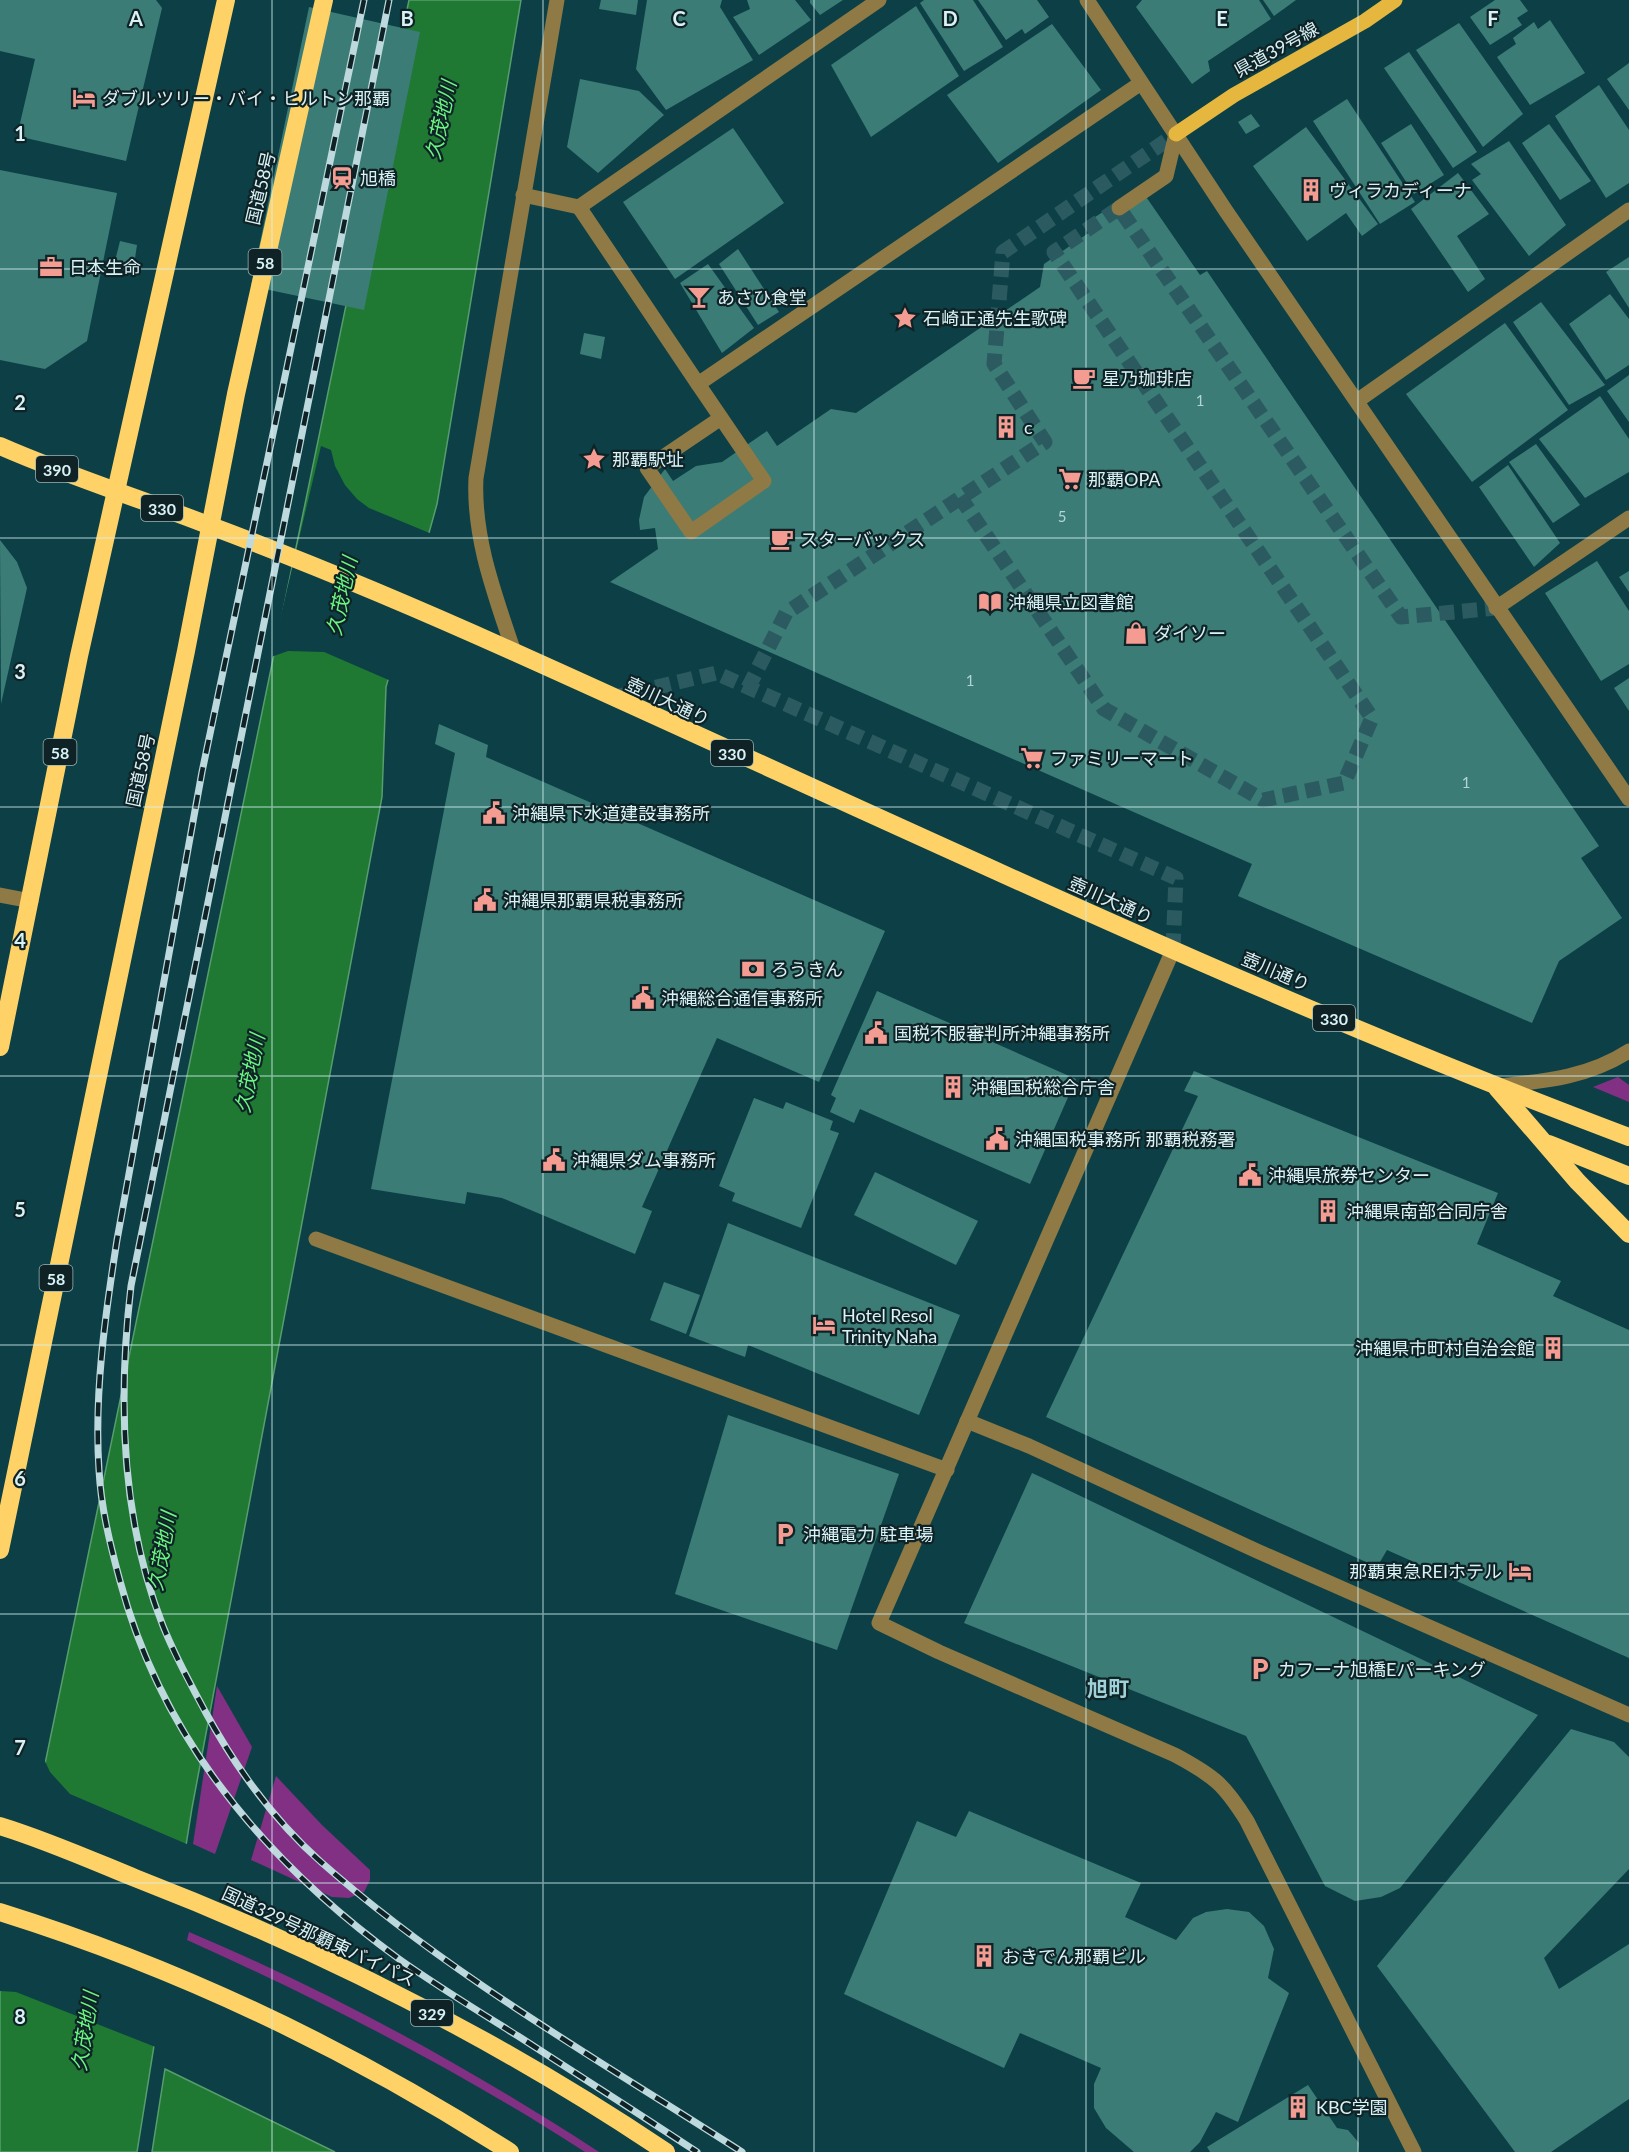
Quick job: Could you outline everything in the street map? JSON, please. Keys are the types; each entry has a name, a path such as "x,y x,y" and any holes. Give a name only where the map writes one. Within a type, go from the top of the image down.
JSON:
{"highway":[{"name":"58","path":"0,1047 115,491 226,0"},
{"name":"国道58号","path":"0,1550 186,651 209,525 324,0"},
{"name":"390","path":"0,446 115,491"},
{"name":"330","path":"115,491 209,525"},
{"name":"壺川大通り","path":"209,525 295,557 514,652 832,799 1173,950"},
{"name":"壺川通り","path":"1173,950 1496,1087 1629,1137"},
{"name":"壺川通り","path":"1496,1087 1547,1143 1578,1182 1629,1234"},
{"path":"1547,1143 1629,1176"},
{"name":"国道329号那覇東バイパス","path":"9,1829 185,1897 345,1969 440,2017 536,2070 666,2152"},
{"path":"0,1912 174,1976 332,2049 398,2085 510,2152"}],"main road":[{"name":"県道39号線","path":"1176,134 1234,94 1365,21 1395,0"}],"street":[{"path":"514,652 491,584 474,509 476,478 557,0"},
{"path":"579,207 879,0"},
{"path":"1087,0 1226,211 1629,799"},
{"path":"698,384 1141,83"},
{"path":"1119,208 1166,176 1176,134"},
{"path":"523,195 579,207 764,481 691,532 647,468 721,418"},
{"path":"1358,401 1629,210"},
{"path":"1496,608 1629,518"},
{"path":"0,895 31,901"},
{"path":"1173,950 879,1623 1175,1755 1209,1773 1231,1795 1247,1821 1414,2152"},
{"path":"1496,1087 1575,1076 1607,1064 1629,1051"},
{"path":"316,1239 947,1470"},
{"path":"968,1421 1029,1446 1257,1551 1629,1715"}],"shaded area":[{"path":"1618,1077 1629,1085 1629,1102 1593,1087"},
{"path":"217,1686 252,1747 215,1854 193,1844"},
{"path":"276,1776 322,1825 370,1870 370,1880 364,1892 349,1898 332,1897 251,1860"},
{"path":"189,1932 295,1980 398,2033 500,2090 599,2152 585,2152 440,2065 290,1988 187,1940"}],"water":[{"name":"久茂地川","path":"409,0 521,0 437,504 386,687 382,797 192,1808 137,2152 0,2152 0,1982"},
{"path":"165,2069 335,2152 152,2152"}],"pier":[{"path":"321,446 331,450 335,466 345,485 357,499 369,508 432,534 391,681 324,652 288,651 271,657"},
{"path":"43,1757 50,1772 70,1794 189,1845 158,2048 16,1992 0,1991 0,1967"}],"building":[{"name":"ダブルツリー・バイ・ヒルトン那覇","path":"0,0 156,0 162,8 126,161 17,136 35,59 0,51"},
{"path":"601,0 638,0 636,15 599,9"},
{"path":"647,0 722,0 720,7 753,60 666,110 636,69"},
{"path":"747,0 795,0 811,20 759,55 733,17 750,9"},
{"path":"810,0 843,0 820,15"},
{"path":"924,0 973,0 1003,47 964,71 920,3"},
{"path":"978,0 1037,0 1049,17 1025,34 1022,29 1006,40"},
{"path":"1142,0 1259,0 1271,19 1208,61 1210,71 1192,84 1136,7"},
{"path":"1263,0 1296,0 1274,16"},
{"path":"1495,0 1520,0 1528,11 1517,18 1522,25 1490,45 1470,17"},
{"path":"916,6 959,76 871,137 831,65"},
{"path":"309,7 420,32 364,310 251,286"},
{"path":"1550,20 1585,73 1530,105 1497,57 1516,44 1513,38 1534,22 1538,29"},
{"path":"1459,23 1523,114 1483,147 1416,50"},
{"path":"1052,24 1101,90 998,163 947,95"},
{"path":"1409,52 1477,152 1453,168 1384,68"},
{"path":"1629,63 1629,110 1607,79"},
{"path":"580,79 639,91 664,115 598,173 567,147"},
{"path":"1599,85 1629,130 1629,183 1606,198 1555,116"},
{"path":"1347,99 1415,202 1380,224 1313,121"},
{"path":"1251,114 1260,126 1246,134 1238,122"},
{"path":"1411,124 1444,175 1414,194 1381,143"},
{"path":"1549,124 1591,181 1560,200 1522,143"},
{"name":"ヴィラカディーナ","path":"1306,127 1378,224 1362,236 1346,213 1307,241 1253,166"},
{"path":"733,128 784,203 675,279 623,202"},
{"path":"1509,141 1566,225 1529,256 1472,180 1481,174 1471,164"},
{"name":"日本生命","path":"0,170 117,193 87,341 45,369 0,360"},
{"path":"1458,173 1489,214 1457,236 1485,279 1468,292 1411,209"},
{"path":"1140,188 1200,275 1207,271 1599,846 1581,858 1622,918 1559,961 1532,1023 1238,896 1252,864 610,582 658,549 655,528 640,530 639,520 644,497 665,469 673,481 696,466 722,462 767,431 777,446 831,409 856,413 1040,287 1044,264 1097,227 1092,219"},
{"path":"120,241 137,245 134,265 115,261"},
{"path":"738,249 779,312 758,325 719,264"},
{"path":"1629,257 1629,308 1606,272"},
{"path":"708,264 754,328 722,353 680,283"},
{"path":"1610,294 1629,319 1629,365 1606,380 1569,324"},
{"path":"1541,302 1605,385 1569,405 1513,322"},
{"path":"1505,323 1568,410 1472,482 1406,394"},
{"path":"584,333 605,337 601,359 580,354"},
{"path":"1629,375 1629,422 1607,391"},
{"path":"1600,396 1629,439 1629,472 1585,498 1539,439"},
{"path":"1536,444 1580,505 1553,523 1509,462"},
{"path":"1508,465 1560,543 1534,567 1479,487"},
{"path":"0,540 17,562 27,588 1,704"},
{"path":"1597,561 1629,611 1629,664 1601,681 1545,593"},
{"path":"1629,571 1629,592 1619,577"},
{"path":"1629,678 1629,711 1614,688"},
{"path":"439,724 488,745 486,757 885,931 819,1082 717,1038 642,1207 652,1211 635,1254 502,1198 467,1192 465,1204 371,1189 455,753 435,744"},
{"name":"沖縄国税総合庁舎","path":"877,991 1076,1079 1030,1184 860,1109 854,1123 830,1112 836,1098 831,1095"},
{"path":"1194,1071 1498,1193 1477,1244 1561,1281 1553,1296 1629,1330 1629,1658 1387,1550 1377,1567 1046,1417 1198,1096 1184,1091"},
{"path":"754,1098 783,1109 786,1102 833,1121 830,1130 839,1133 801,1228 732,1201 735,1193 719,1186"},
{"path":"875,1172 978,1221 956,1265 854,1215"},
{"name":"Hotel Resol Trinity Naha","path":"728,1223 960,1315 919,1415 748,1345 745,1357 689,1336"},
{"path":"664,1282 700,1295 686,1334 650,1320"},
{"name":"沖縄電力 駐車場","path":"728,1415 899,1474 837,1650 675,1594"},
{"name":"カフーナ旭橋Eパーキング","path":"1032,1473 1538,1715 1400,1888 1381,1897 1355,1901 1325,1886 1246,1736 964,1623"},
{"path":"1571,1729 1614,1742 1629,1757 1629,1869 1544,1958 1559,1989 1629,1944 1629,2099 1551,2152 1515,2152 1377,1966"},
{"path":"969,1811 1141,1883 1125,1917 1176,1940 1193,1918 1206,1912 1227,1909 1249,1912 1264,1926 1274,1949 1268,1978 1289,1993 1238,2122 1216,2112 1200,2142 1190,2152 1134,2152 1106,2128 1094,2108 1094,2084 1101,2068 1020,2033 1004,2068 844,1994 917,1821 956,1837"},
{"name":"KBC学園","path":"1308,2085 1337,2128 1348,2130 1359,2143 1358,2152 1210,2152 1207,2147"}],"tunnel":[{"path":"748,688 786,613 1045,442 994,364 1003,252 1176,134"},
{"path":"960,497 1104,709 1263,800 1344,783 1372,718 1054,252 1119,208 1401,617 1496,608"},
{"path":"611,698 716,673 1176,878 1173,950"}],"railway":[{"path":"364,0 202,772 117,1240 99,1384 98,1441 102,1498 109,1540 120,1581 139,1639 163,1694 192,1745 226,1794 264,1839 306,1882 351,1922 399,1959 697,2152"},
{"path":"389,0 131,1286 124,1414 126,1458 138,1544 163,1626 206,1713 243,1774 304,1846 370,1903 473,1979 580,2050 742,2152"}],"place":[{"name":"ダブルツリー・バイ・ヒルトン那覇","path":"84,98"},
{"name":"旭橋","path":"342,178"},
{"name":"ヴィラカディーナ","path":"1311,190"},
{"name":"日本生命","path":"51,267"},
{"name":"あさひ食堂","path":"699,297"},
{"name":"石崎正通先生歌碑","path":"905,318"},
{"name":"星乃珈琲店","path":"1084,378"},
{"name":"c","path":"1006,427"},
{"name":"那覇駅址","path":"594,459"},
{"name":"那覇OPA","path":"1070,479"},
{"name":"スターバックス","path":"782,539"},
{"name":"沖縄県立図書館","path":"990,602"},
{"name":"ダイソー","path":"1136,633"},
{"name":"ファミリーマート","path":"1032,758"},
{"name":"沖縄県下水道建設事務所","path":"494,813"},
{"name":"沖縄県那覇県税事務所","path":"485,900"},
{"name":"ろうきん","path":"753,969"},
{"name":"沖縄総合通信事務所","path":"643,998"},
{"name":"国税不服審判所沖縄事務所","path":"876,1033"},
{"name":"沖縄国税総合庁舎","path":"953,1087"},
{"name":"沖縄国税事務所 那覇税務署","path":"997,1139"},
{"name":"沖縄県ダム事務所","path":"554,1160"},
{"name":"沖縄県旅券センター","path":"1250,1175"},
{"name":"沖縄県南部合同庁舎","path":"1328,1211"},
{"name":"Hotel Resol Trinity Naha","path":"824,1325"},
{"name":"沖縄県市町村自治会館","path":"1553,1348"},
{"name":"沖縄電力 駐車場","path":"785,1534"},
{"name":"那覇東急REIホテル","path":"1520,1571"},
{"name":"カフーナ旭橋Eパーキング","path":"1260,1669"},
{"name":"おきでん那覇ビル","path":"984,1956"},
{"name":"KBC学園","path":"1298,2107"}],"district":[{"name":"旭町","path":"1108,1687"}]}
